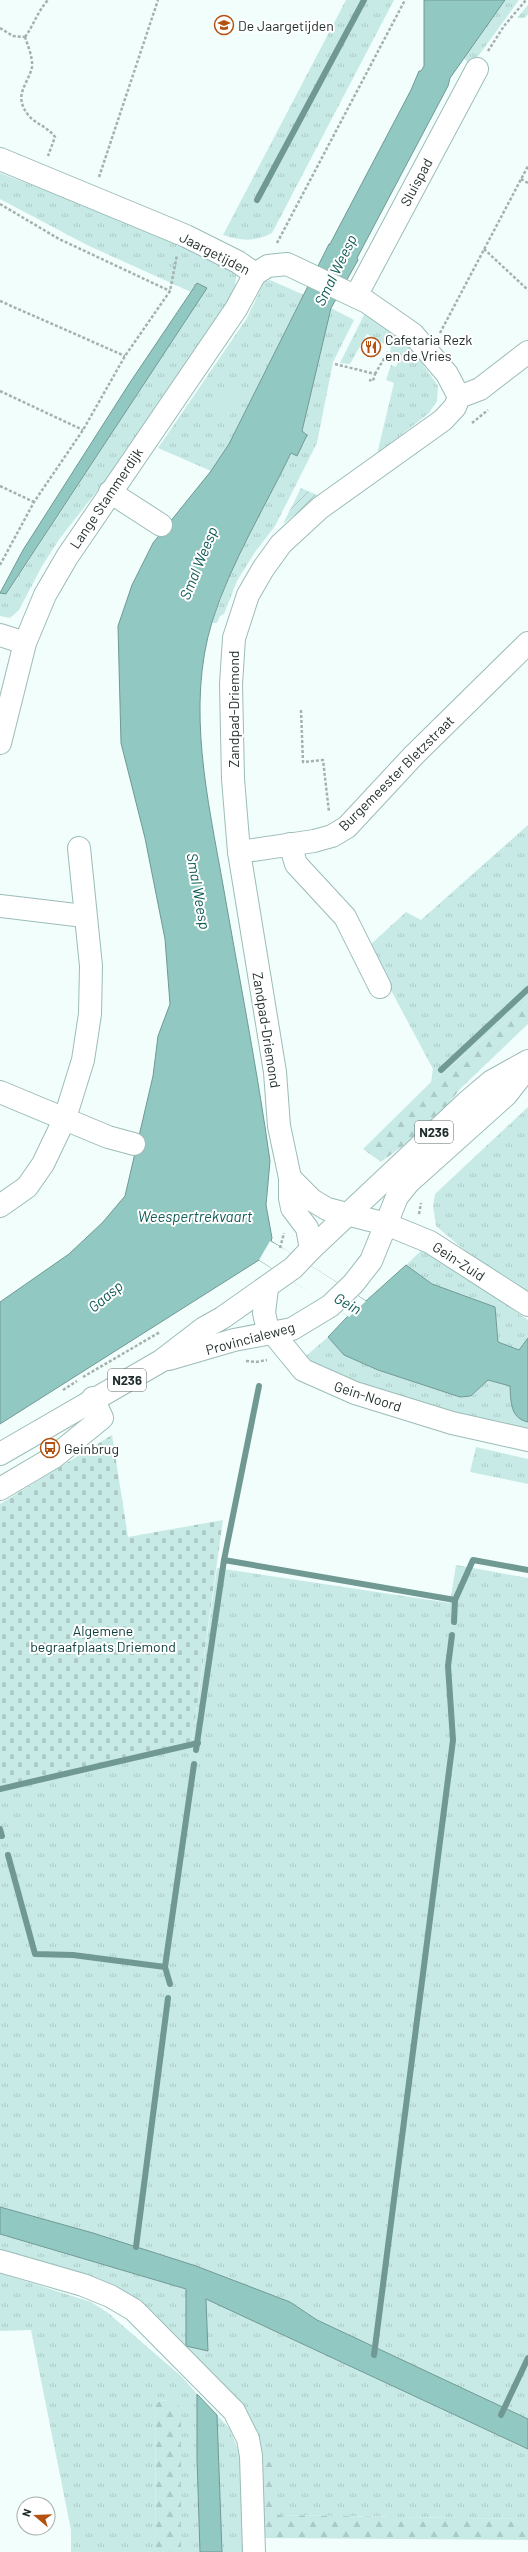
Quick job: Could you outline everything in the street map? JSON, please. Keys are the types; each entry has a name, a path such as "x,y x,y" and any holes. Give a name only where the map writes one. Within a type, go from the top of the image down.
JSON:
{"street":[{"name":"Sluispad","path":"350,294 477,69"},
{"name":"Jaargetijden","path":"0,159 262,270 287,264 300,268 388,315 413,334 447,374 459,397"},
{"name":"Lange Stammerdijk","path":"0,743 25,643 49,588 66,556 262,270"},
{"path":"459,397 480,389 528,352"},
{"name":"Zandpad-Driemond","path":"306,1254 306,1228 292,1208 290,1178 279,1126 275,1072 239,852 233,779 231,669 234,638 248,595 276,550 320,508 442,420 455,407 459,397"},
{"path":"110,492 161,526"},
{"path":"0,635 25,643"},
{"name":"Burgemeester Bletzstraat","path":"239,852 332,836 347,827 414,755 528,643"},
{"path":"290,844 296,864 345,917 380,987"},
{"path":"0,1205 27,1187 43,1164 65,1118 83,1060 90,1014 91,966 84,916 79,848"},
{"path":"0,906 84,916"},
{"name":"Provincialeweg","path":"0,1454 93,1398 161,1361 204,1328 275,1282 466,1103 492,1081 528,1061"},
{"name":"Provincialeweg","path":"161,1361 271,1332 292,1329 330,1306 348,1290 372,1261 397,1197 409,1182 506,1095 528,1067"},
{"path":"0,1092 108,1137 134,1144"},
{"path":"290,1178 312,1200 327,1209 386,1224"},
{"name":"Gein-Zuid","path":"386,1224 430,1242 528,1305"},
{"name":"Gein-Noord","path":"275,1282 265,1320 271,1332 304,1370 326,1382 452,1423 528,1440"},
{"path":"0,1489 54,1457 102,1418 93,1398"},
{"path":"0,2261 83,2285 110,2296 134,2310 234,2410 248,2439 251,2456 254,2552"}],"path":[{"path":"25,37 32,29 36,15 48,0"},
{"path":"92,197 158,0"},
{"path":"262,270 405,0"},
{"path":"477,69 504,26 526,0"},
{"path":"0,28 13,36 25,37"},
{"path":"25,37 30,49 32,67 21,90 22,101 29,116 43,125 55,136 40,175"},
{"path":"428,352 528,166"},
{"path":"521,179 528,183"},
{"path":"0,204 59,239 170,291"},
{"path":"484,249 528,290"},
{"path":"0,565 34,502 83,430 125,356 170,291 174,263"},
{"path":"0,301 125,356"},
{"path":"369,380 372,381 388,352"},
{"path":"335,364 375,374"},
{"path":"0,391 83,430"},
{"path":"0,486 34,502"},
{"path":"301,710 303,762 323,760 332,836"},
{"path":"60,1392 106,1362"}],"green space":[{"path":"346,0 394,0 272,233 260,238 248,240 223,235"},
{"path":"505,0 519,0 471,66 464,58"},
{"path":"528,5 528,14 525,18 517,18"},
{"path":"0,173 198,249 237,272 234,293 131,448 60,538 42,566 19,610 10,618 0,616 0,593 7,594 207,288 197,283 191,292 87,245 0,199"},
{"path":"270,280 304,295 229,444 211,471 158,448 247,318 264,282"},
{"path":"331,308 354,320 333,362 317,443 275,526 255,552 237,581 224,614 220,616 217,623 212,623 237,555 292,452 297,455 307,434 302,432"},
{"path":"365,313 408,343 438,386 437,401 429,413 377,454 394,383 386,380 391,365 396,367 400,358 390,352 391,348 367,334 350,364 340,363"},
{"path":"228,385 242,392 227,421 213,413"},
{"path":"301,488 319,496 283,524"},
{"path":"528,825 528,1000 516,1013 431,1082 433,1069 368,947 406,912 421,920"},
{"path":"528,1000 528,1024 461,1088 431,1125 381,1162 363,1149 431,1082 516,1013"},
{"path":"528,1107 528,1304 436,1226 433,1206 435,1194"},
{"path":"423,1249 528,1320 528,1338 519,1350 498,1342 495,1307 432,1284 406,1265"},
{"path":"328,1337 344,1355 378,1370 460,1397 471,1397 488,1380 510,1386 511,1403 515,1413 522,1420 528,1422 528,1429 493,1429 363,1386 309,1364 306,1356"},
{"name":"Algemene begraafplaats Driemond","path":"112,1435 128,1537 223,1520 192,1741 0,1787 0,1504"},
{"path":"476,1447 528,1459 528,1484 470,1472"},
{"path":"456,1565 528,1578 528,2419 317,2320 290,2302 196,2266 93,2233 0,2207 0,1787 192,1741 217,1568 450,1603"},
{"path":"0,2234 186,2289 528,2449 528,2519 275,2515 254,2463 253,2447 148,2323 0,2256"},
{"path":"0,2273 91,2302 107,2312 182,2377 197,2394 197,2458 200,2552 181,2552 181,2421 167,2400 156,2402 155,2552 71,2552 71,2530 31,2330 0,2331"},
{"path":"167,2400 178,2402 181,2421 181,2552 155,2552 156,2402"},
{"path":"217,2415 230,2429 240,2455 245,2552 222,2552"},
{"path":"274,2462 275,2515 528,2519 528,2540 258,2538 254,2463"}],"water":[{"name":"Weespertrekvaart","path":"424,0 505,0 450,78 448,86 357,258 358,260 331,308 302,431 307,435 297,456 291,453 248,536 229,578 212,622 204,654 201,687 200,720 202,754 211,820 254,1057 270,1161 266,1205 272,1238 271,1241 366,1301 406,1265 432,1284 495,1307 498,1342 519,1350 528,1338 528,1422 522,1420 515,1413 511,1403 510,1386 488,1380 471,1396 460,1397 378,1370 344,1355 328,1337 348,1316 259,1260 0,1424 0,1302 69,1254 103,1222 125,1196 153,1076 158,1036 170,1004 165,939 145,838 121,743 118,626 132,585 153,543 211,471 229,444 329,244 411,90 419,71 421,71 424,66"},
{"path":"197,283 207,288 6,594 0,593 23,550 129,384"},
{"path":"0,2207 93,2233 196,2266 290,2302 317,2320 528,2419 528,2449 206,2299 208,2351 186,2346 186,2289 0,2234"},
{"path":"197,2394 217,2415 222,2552 200,2552 197,2458"}],"pier":[{"path":"270,1241 366,1301 349,1317 330,1306 259,1260"}],"waterway":[{"path":"257,200 364,0"},
{"path":"441,1070 528,989"},
{"path":"196,1750 224,1560 259,1386"},
{"path":"224,1560 455,1600"},
{"path":"454,1622 455,1600 473,1560 528,1570"},
{"path":"374,2355 453,1740 448,1666 452,1635"},
{"path":"0,1789 198,1743"},
{"path":"170,1984 165,1967 194,1764"},
{"path":"0,1829 2,1836"},
{"path":"8,1855 35,1954 73,1955 165,1967"},
{"path":"136,2247 168,1998"},
{"path":"501,2415 528,2358"}],"place":[{"name":"De Jaargetijden","path":"224,25"},
{"name":"Cafetaria Rezk en de Vries","path":"371,347"},
{"name":"Geinbrug","path":"50,1448"}],"water label":[{"name":"Smal Weesp","path":"335,270"},
{"name":"Smal Weesp","path":"198,563"},
{"name":"Smal Weesp","path":"199,891"},
{"name":"Gaasp","path":"105,1296"},
{"name":"Gein","path":"348,1303"}]}
